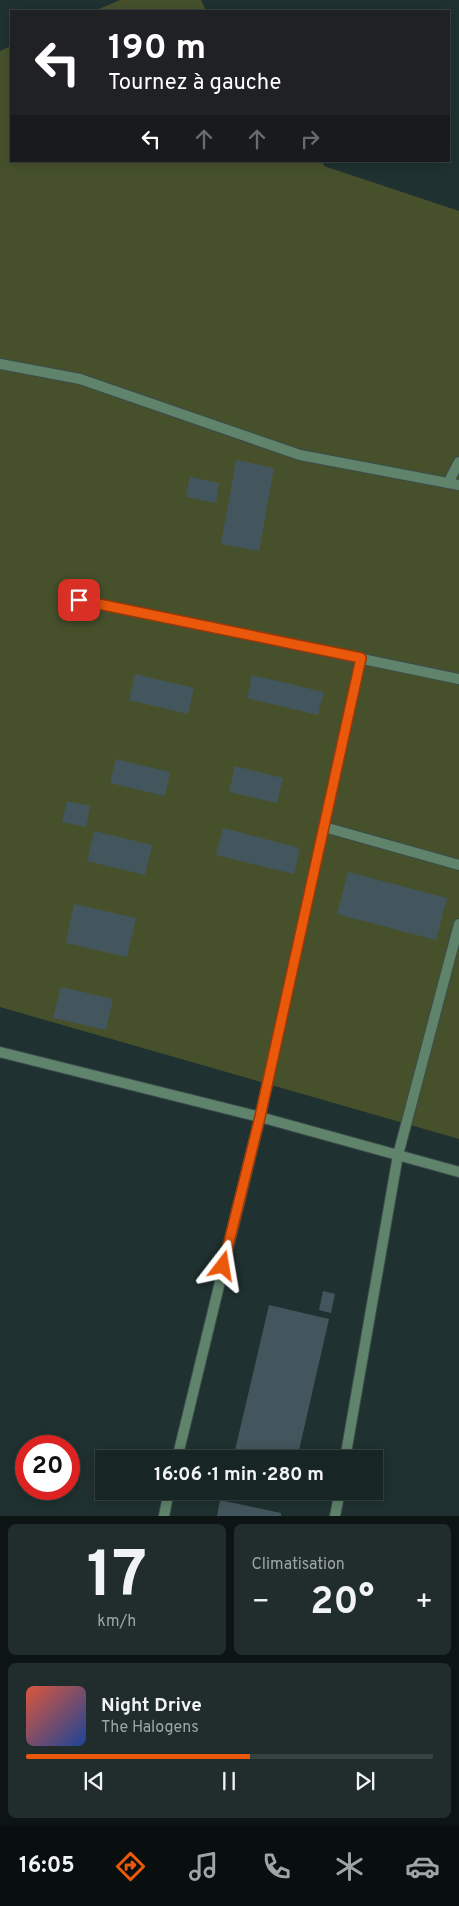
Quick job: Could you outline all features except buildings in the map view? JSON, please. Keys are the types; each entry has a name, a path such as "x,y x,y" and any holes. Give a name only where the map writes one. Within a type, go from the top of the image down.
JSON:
{"lane":[{"path":"0,364 80,379 300,455 459,485"},
{"path":"448,483 459,462"},
{"path":"79,600 459,679"},
{"path":"179,1450 260,1117 361,658"},
{"path":"324,827 459,865"},
{"path":"347,1450 398,1155 457,940 459,924"},
{"path":"0,1052 260,1117 459,1172"},
{"path":"164,1516 168,1500"},
{"path":"335,1516 338,1500"}],"green space":[{"path":"120,0 201,0 206,10 96,10"},
{"path":"10,46 10,162 323,162 324,166 459,211 459,1139 0,1007 0,51"}],"route":[{"path":"79,600 361,658 260,1117 223,1266"}]}
